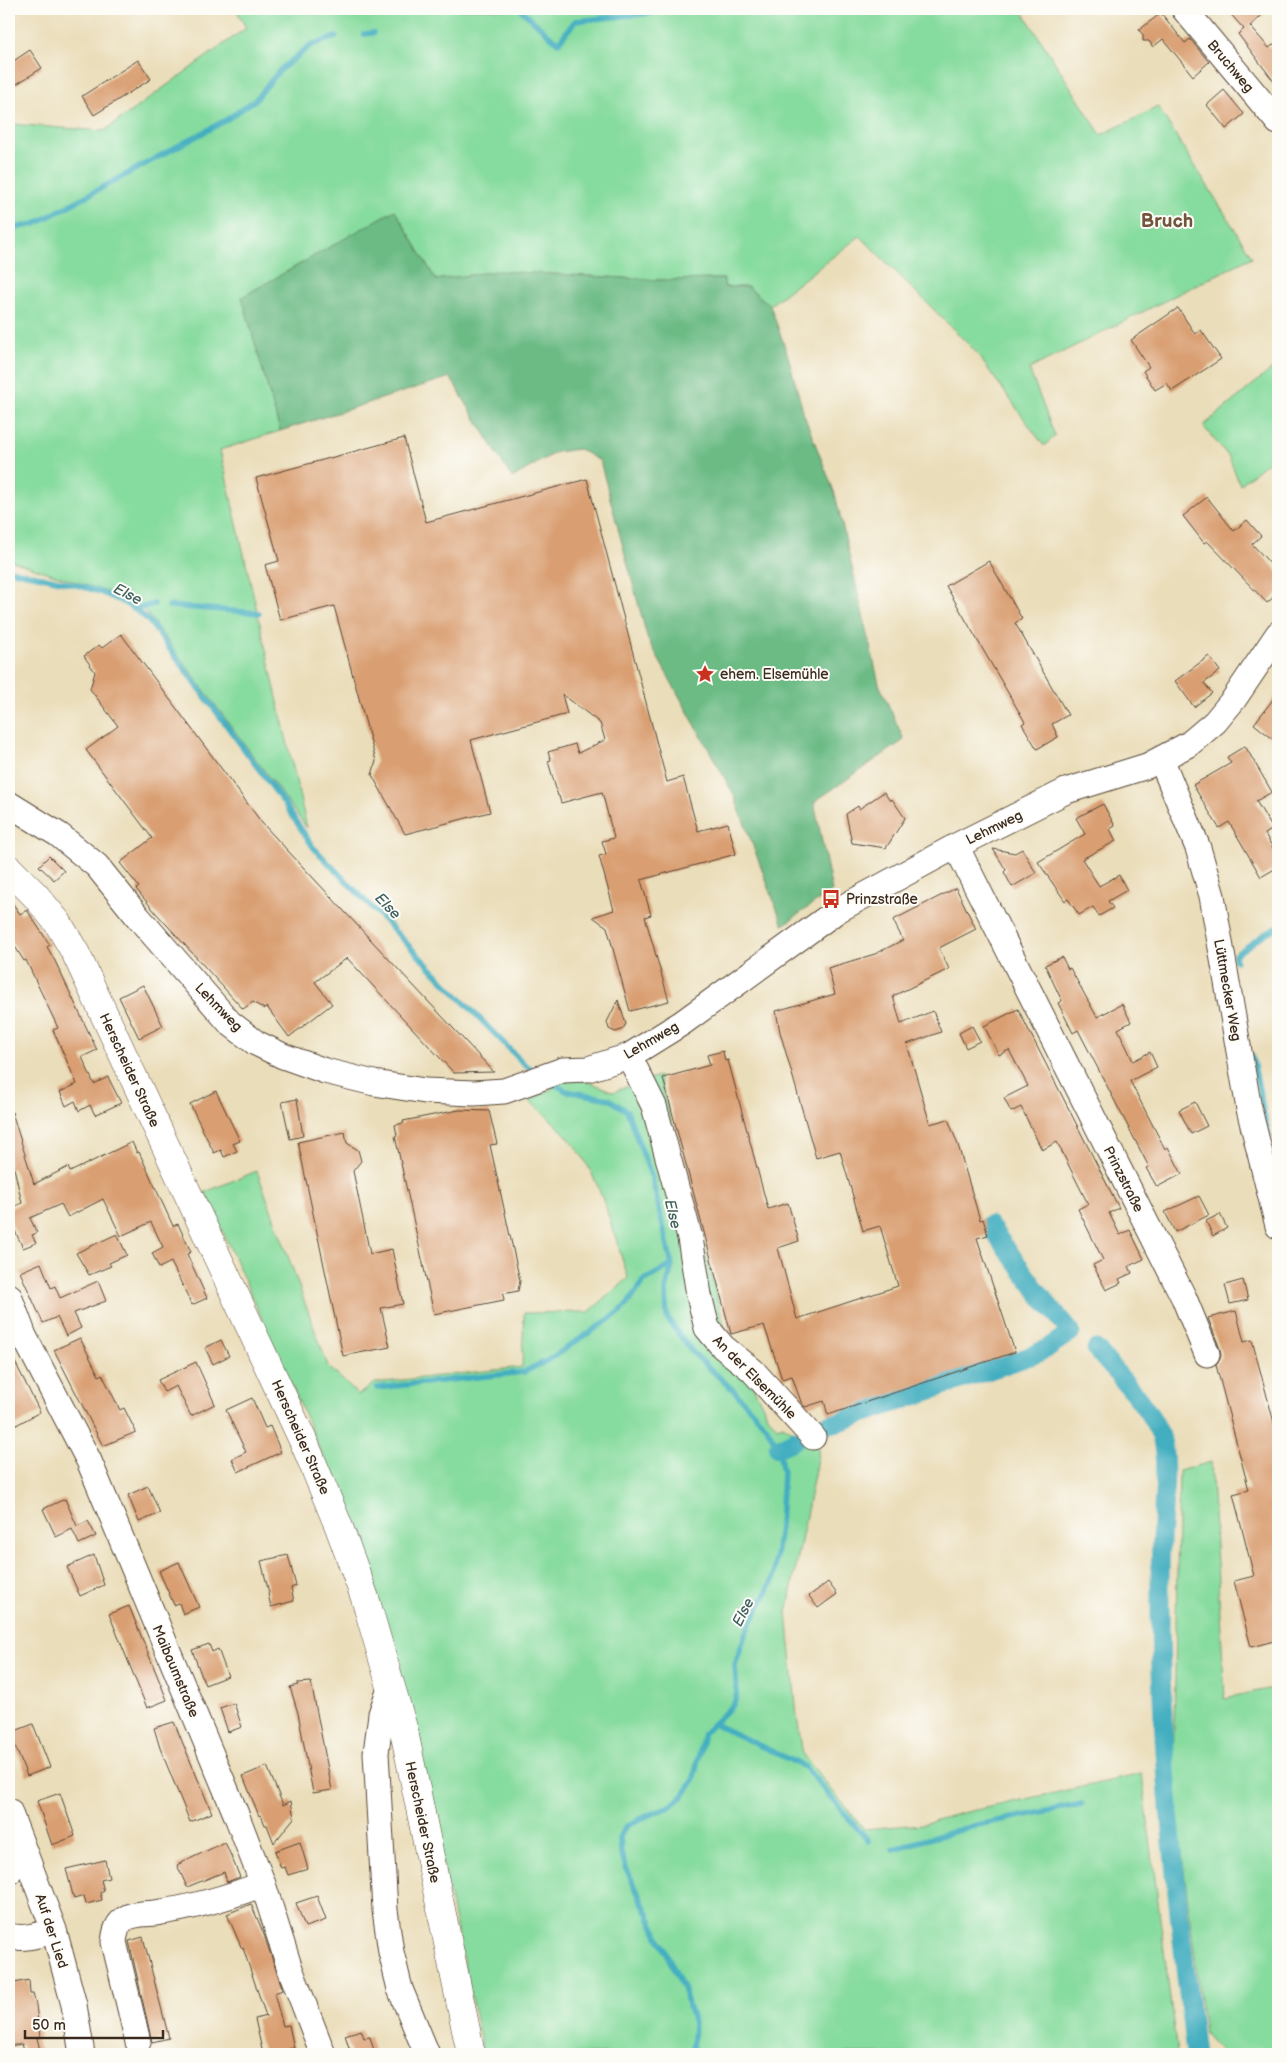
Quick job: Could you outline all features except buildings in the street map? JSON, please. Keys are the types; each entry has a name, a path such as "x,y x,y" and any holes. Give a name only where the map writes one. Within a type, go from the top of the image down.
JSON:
{"main road":[{"name":"Herscheider Straße","path":"9,869 35,895 58,923 76,954 306,1446 339,1527 365,1598 404,1730 471,2054"}],"street":[{"name":"Bruchweg","path":"1184,9 1278,122"},
{"name":"Lehmweg","path":"9,804 59,835 97,866 138,917 230,1023 256,1043 283,1056 324,1071 374,1083 425,1091 474,1093 504,1091 563,1070 588,1069 629,1056 682,1023 838,910 956,846 1066,792 1154,762 1189,744 1215,722 1234,699 1278,634"},
{"name":"Lüttmecker Weg","path":"1154,762 1198,848 1212,896 1249,1109 1278,1226"},
{"name":"Prinzstraße","path":"956,846 1179,1290 1207,1354"},
{"name":"An der Elsemühle","path":"629,1056 654,1106 690,1238 699,1295 707,1328 723,1347 752,1370 813,1437"},
{"name":"Maibaumstraße","path":"9,1296 24,1336 89,1461 263,1884 289,1966 323,2054"},
{"path":"391,1685 381,1714 376,1753 384,1910 391,1952 400,1988 427,2054"},
{"name":"Auf der Lied","path":"9,1811 54,1930 74,2005 82,2054"},
{"path":"9,1872 20,1841"},
{"path":"138,2042 114,1942 116,1930 122,1921 134,1915 182,1908 219,1899 263,1884"},
{"path":"9,1936 18,1938 30,1937 54,1930"}],"green space":[{"path":"236,9 1021,9 1101,135 1158,107 1252,257 1029,369 1055,436 1044,446 975,351 860,236 770,305 748,287 724,287 724,279 662,280 497,271 436,280 395,210 242,297 280,431 220,450 307,828 149,616 135,601 9,560 9,124 104,131 246,28"},
{"path":"395,210 436,280 497,271 662,280 724,279 724,287 748,287 770,305 788,356 804,415 835,494 879,684 904,740 814,802 832,891 783,925 733,793 648,640 600,461 579,449 556,452 512,478 450,377 280,431 242,297"},
{"path":"1278,364 1278,453 1240,485 1229,457 1203,426"},
{"path":"574,1076 614,1092 637,1082 659,1076 727,1336 767,1414 777,1427 783,1425 819,1449 787,1613 797,1717 803,1755 864,1829 922,1824 962,1813 1142,1774 1177,2054 483,2054 437,1836 370,1567 205,1192 257,1171 328,1366 358,1395 375,1383 522,1367 524,1313 589,1312 628,1278 604,1201 584,1159 559,1128 529,1101"},
{"path":"1211,1462 1225,1698 1278,1687 1278,2054 1223,2054 1204,2033 1173,1780 1179,1471"}],"waterway":[{"path":"520,9 558,43 575,21 652,13 663,9"},
{"path":"364,34 373,33"},
{"path":"9,229 35,224 226,120 255,100 280,70 311,45 336,37"},
{"name":"Else","path":"9,570 64,582 101,593 135,609 149,621 284,803 313,847 524,1064 537,1072"},
{"path":"135,609 154,604"},
{"path":"169,606 259,613"},
{"path":"1236,961 1235,955 1266,933 1278,927"},
{"path":"1252,1056 1269,1137"},
{"name":"Else","path":"551,1082 566,1091 609,1099 627,1111 652,1178 672,1265 666,1290 667,1318 692,1352 734,1391 766,1426 778,1448 783,1472 780,1526 773,1580 746,1632 735,1665 737,1693 734,1704 704,1733 693,1781 683,1796 668,1808 626,1826 620,1836 621,1853 626,1868 683,1988 694,2023 692,2054"},
{"path":"825,1425 839,1422 1033,1355 1046,1349 1071,1332 1041,1296 989,1225"},
{"path":"377,1388 524,1372 550,1359 620,1312 633,1297 643,1281 672,1265"},
{"path":"1096,1349 1149,1414 1161,1437 1165,1460 1160,1590 1163,1718 1174,1863 1195,2054"},
{"path":"778,1448 795,1440"},
{"path":"714,1724 805,1767 868,1841"},
{"path":"893,1849 977,1825 1082,1804"}],"place":[{"name":"ehem. Elsemühle","path":"705,674"},
{"name":"Prinzstraße","path":"831,899"}],"district":[{"name":"Bruch","path":"1167,220"}]}
